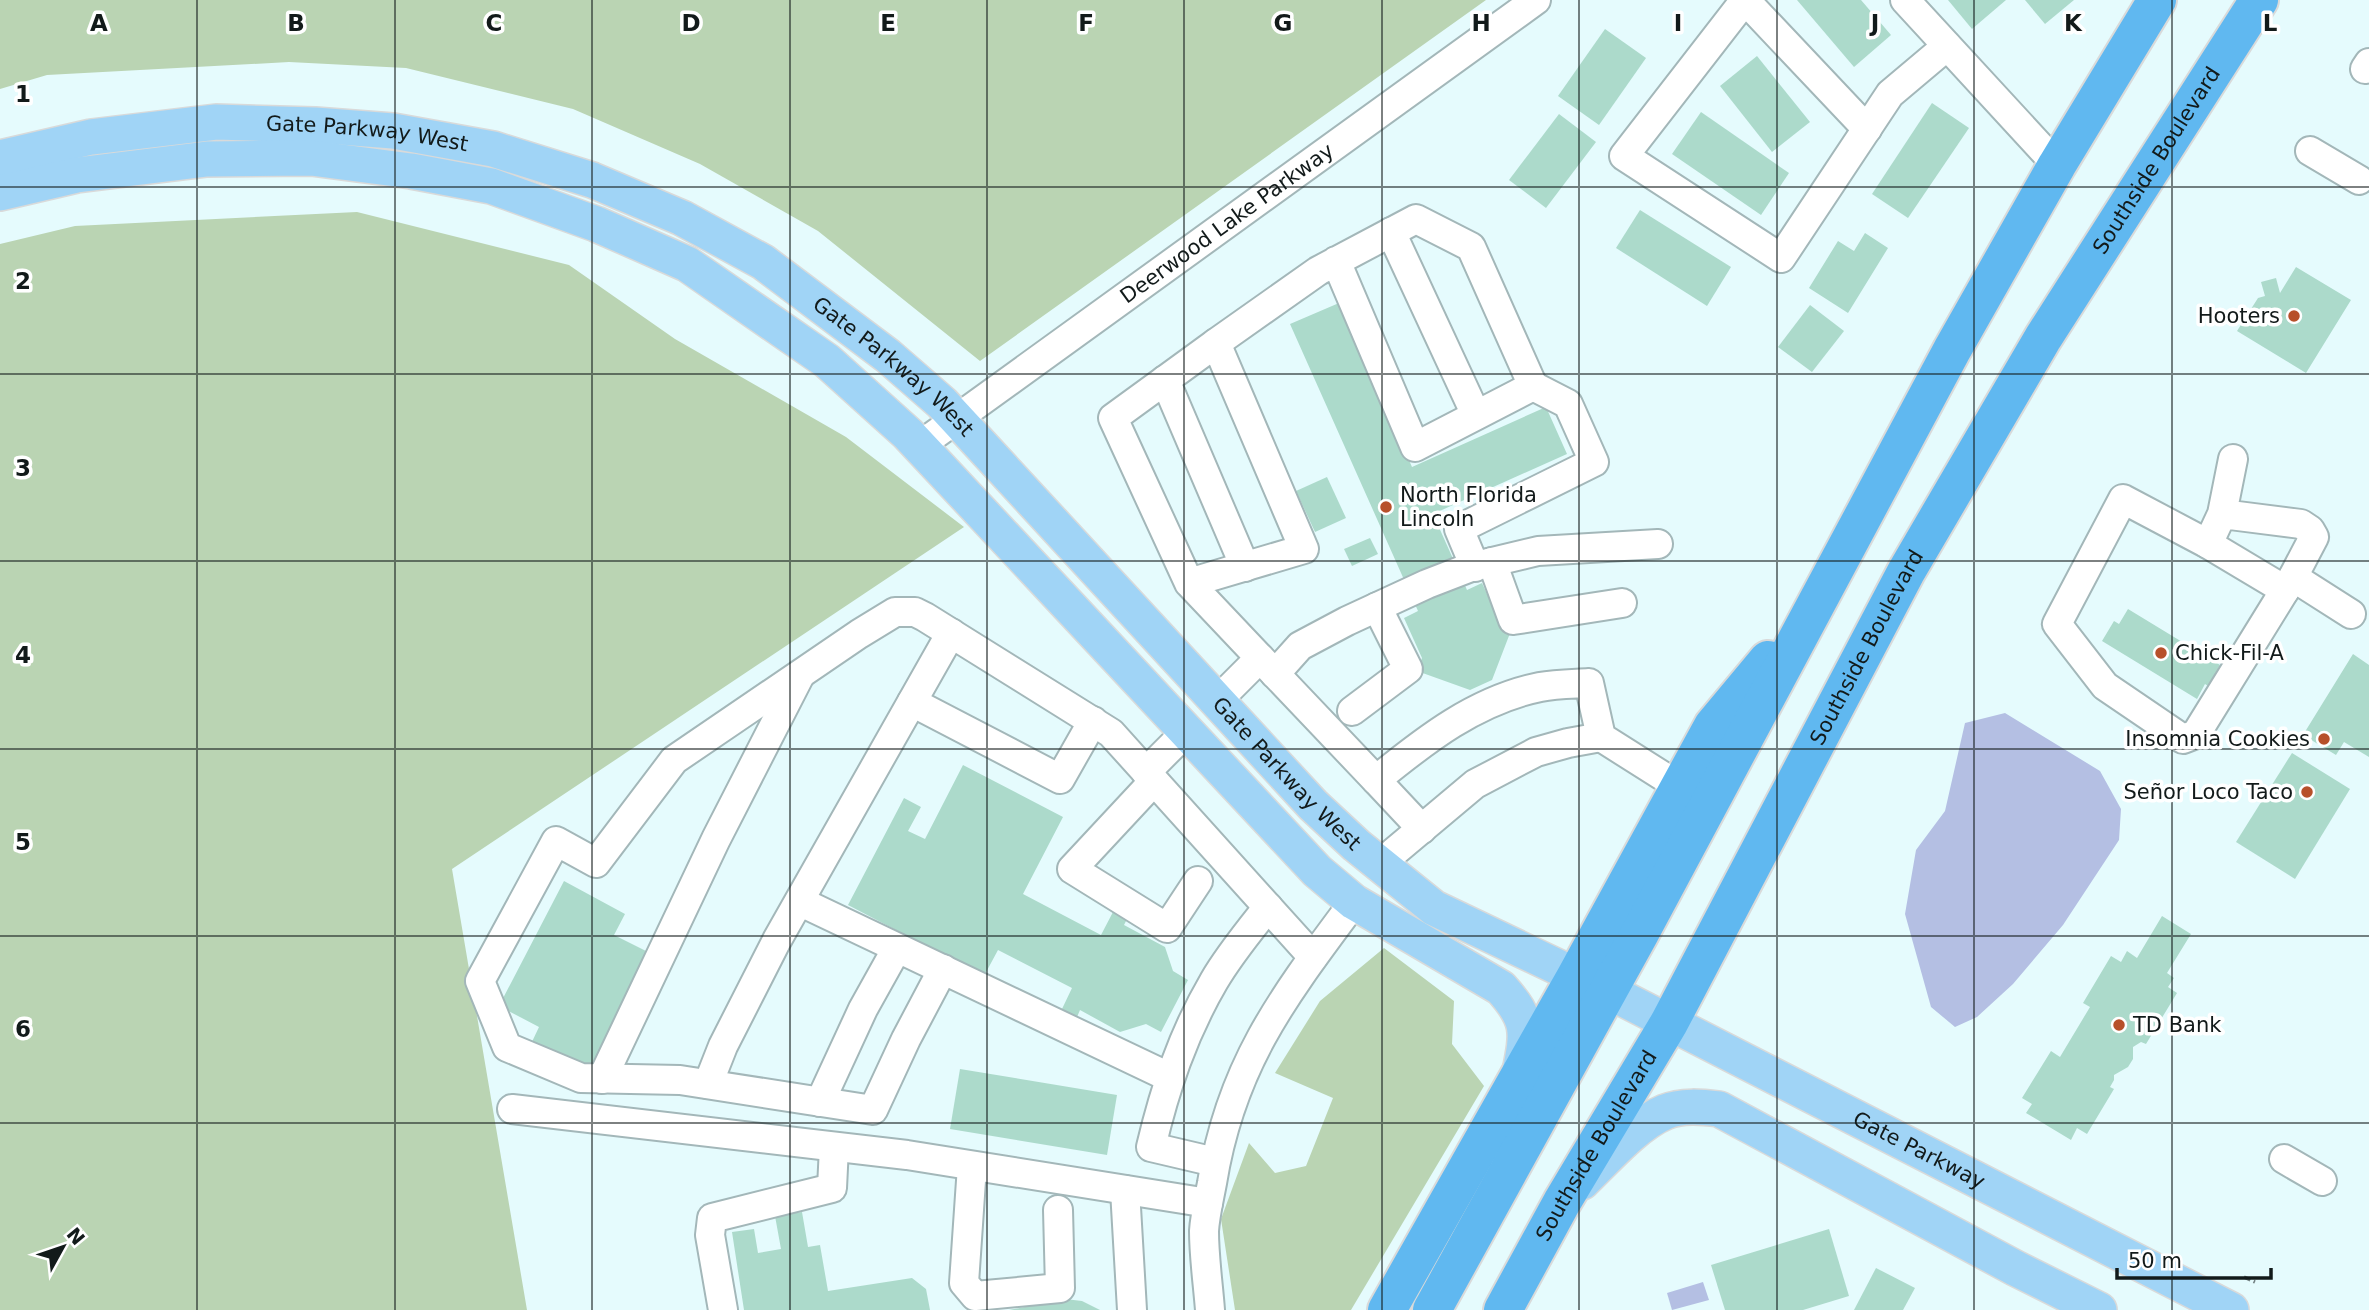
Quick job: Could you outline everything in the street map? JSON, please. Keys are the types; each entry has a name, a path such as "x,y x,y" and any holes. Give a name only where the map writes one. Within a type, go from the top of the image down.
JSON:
{"highway":[{"path":"1389,1302 1520,1076 1592,984 1819,600 1952,350 2057,165 2157,0"},
{"name":"Southside Boulevard","path":"1503,1310 1562,1202 1669,1023 1906,572 2043,338 2259,0"},
{"path":"1432,1310 1592,984 1680,787 1713,726 1819,600"}],"main road":[{"name":"Gate Parkway West","path":"0,158 91,137 216,122 393,131 493,149 592,180 682,218 763,262 888,356 957,418 1312,805 1383,867 1434,908 1592,984"},
{"name":"Gate Parkway West","path":"0,193 77,175 206,159 312,158 491,186 596,224 687,264 827,361 919,446 1317,871 1354,902 1501,988 1517,1006 1527,1036 1520,1076"},
{"path":"1186,732 1217,701"},
{"path":"1354,902 1383,867"},
{"name":"Gate Parkway","path":"1592,984 2214,1306"},
{"path":"1562,1202 1644,1125 1666,1111 1693,1107 1719,1109 2099,1310"}],"street":[{"name":"Deerwood Lake Parkway","path":"919,446 1536,0"},
{"path":"1867,130 1745,0 1624,156 1781,258 1867,130 1890,94 1947,46"},
{"path":"1905,0 2057,165"},
{"path":"2310,151 2366,177"},
{"path":"1422,829 1189,583 1113,418 1318,271 1416,219 1471,247 1533,386 1568,404 1594,462 1459,529 1483,564 1513,620 1622,603"},
{"path":"1391,232 1476,415"},
{"path":"1336,261 1415,447 1533,386"},
{"path":"1189,583 1304,549 1216,343"},
{"path":"1165,380 1245,567"},
{"path":"2208,544 2222,514 2233,459"},
{"path":"2222,514 2301,524 2310,530 2314,537 2289,584 2196,734 2183,739 2105,686 2057,624 2123,499 2208,544 2289,584 2351,614"},
{"path":"1217,701 1300,646 1427,584 1483,564 1538,551 1658,544"},
{"path":"1352,711 1408,669 1377,607"},
{"path":"943,969 905,1039 873,1110 680,1080 581,1078 507,1047 480,981 556,841 596,863 674,760 895,612 915,612 1111,733 1314,957"},
{"path":"708,1084 750,991 951,633"},
{"path":"602,1079 716,839 800,674"},
{"path":"1376,780 1421,743 1456,720 1494,702 1540,687 1589,683 1601,737"},
{"path":"912,702 1060,779 1093,722"},
{"path":"1186,732 1072,869 1167,928 1198,881"},
{"path":"1383,867 1394,852 1475,784 1536,752 1568,743 1601,737 1680,787"},
{"path":"800,902 1169,1077"},
{"path":"1210,1310 1204,1228 1215,1162 1227,1115 1242,1073 1267,1024 1354,902"},
{"path":"1215,1162 1151,1147 1169,1077 1191,1024 1214,980 1268,907"},
{"path":"820,1102 863,1009 897,948"},
{"path":"512,1109 834,1147 1209,1203"},
{"path":"723,1310 710,1235 712,1218 832,1188 834,1147"},
{"path":"2284,1159 2322,1181"},
{"path":"972,1166 964,1283 975,1296 1060,1287 1058,1210"},
{"path":"1125,1190 1132,1310"}],"path":[{"path":"2244,1277 2255,1282"}],"green space":[{"path":"0,0 1486,0 980,361 818,231 700,164 573,109 406,68 289,62 47,75 0,89"},
{"path":"357,212 569,265 675,339 846,437 964,527 452,869 527,1310 0,1310 0,244 75,226"},
{"path":"1384,948 1454,1001 1452,1044 1484,1086 1351,1310 1235,1310 1221,1219 1249,1143 1275,1173 1306,1166 1333,1098 1275,1073 1320,1001"}],"water":[{"path":"2005,713 2100,771 2121,809 2119,840 2063,925 2013,984 1977,1017 1955,1027 1931,1007 1905,914 1916,850 1945,811 1965,723"},
{"path":"1703,1282 1709,1300 1672,1310 1667,1293"}],"building":[{"path":"1797,0 1861,0 1891,35 1854,67"},
{"path":"1948,0 2006,0 1972,29"},
{"path":"2025,0 2074,0 2045,24"},
{"path":"1605,29 1646,58 1599,125 1558,96"},
{"path":"1757,56 1810,122 1772,152 1720,86"},
{"path":"1932,103 1969,128 1908,218 1872,194"},
{"path":"1701,112 1789,173 1761,215 1672,154"},
{"path":"1559,114 1596,142 1546,208 1509,180"},
{"path":"1640,210 1731,267 1707,306 1616,248"},
{"path":"1865,233 1888,248 1848,313 1809,288 1838,241 1854,251"},
{"name":"Hooters","path":"2296,267 2351,300 2306,373 2237,331 2258,298 2265,296 2261,282 2276,278 2280,293"},
{"path":"1339,303 1412,467 1546,407 1567,454 1433,514 1467,590 1482,583 1500,623 1512,628 1492,680 1470,690 1417,671 1422,658 1404,618 1418,611 1290,324"},
{"path":"1810,305 1844,331 1812,372 1778,347"},
{"path":"1327,477 1346,518 1315,532 1296,491"},
{"path":"1370,538 1378,554 1352,566 1344,549"},
{"name":"Chick-Fil-A","path":"2128,609 2220,665 2197,699 2102,641 2114,621 2119,624"},
{"path":"2353,654 2369,665 2369,757 2344,742 2336,755 2303,735"},
{"path":"2292,753 2350,789 2295,879 2236,842"},
{"path":"963,765 1063,817 1023,894 1101,935 1113,912 1127,919 1124,925 1165,947 1173,971 1188,980 1161,1032 1146,1024 1120,1032 1080,1010 1077,1017 1062,1009 1072,988 998,950 984,976 848,905 904,798 921,807 908,831 925,839"},
{"path":"564,881 625,914 614,935 652,954 588,1077 530,1046 539,1027 499,1006"},
{"name":"TD Bank","path":"2162,916 2191,934 2167,973 2174,978 2168,987 2177,993 2146,1044 2141,1042 2133,1047 2133,1059 2128,1067 2114,1075 2110,1087 2114,1089 2087,1134 2077,1128 2071,1140 2026,1113 2032,1104 2022,1098 2051,1051 2060,1057 2090,1007 2083,1003 2111,956 2121,962 2127,951 2137,958"},
{"path":"960,1069 1117,1095 1107,1155 950,1129"},
{"path":"802,1212 808,1247 820,1245 828,1291 912,1278 926,1289 930,1310 744,1310 732,1232 754,1229 758,1253 781,1249 775,1216"},
{"path":"1829,1229 1849,1296 1803,1310 1725,1310 1711,1265"},
{"path":"1876,1268 1915,1288 1903,1310 1854,1310"},
{"path":"1065,1299 1082,1301 1100,1310 1009,1310"}],"place":[{"name":"Hooters","path":"2294,316"},
{"name":"North Florida Lincoln","path":"1386,507"},
{"name":"Chick-Fil-A","path":"2161,653"},
{"name":"Insomnia Cookies","path":"2324,739"},
{"name":"Señor Loco Taco","path":"2307,792"},
{"name":"TD Bank","path":"2119,1025"}]}
